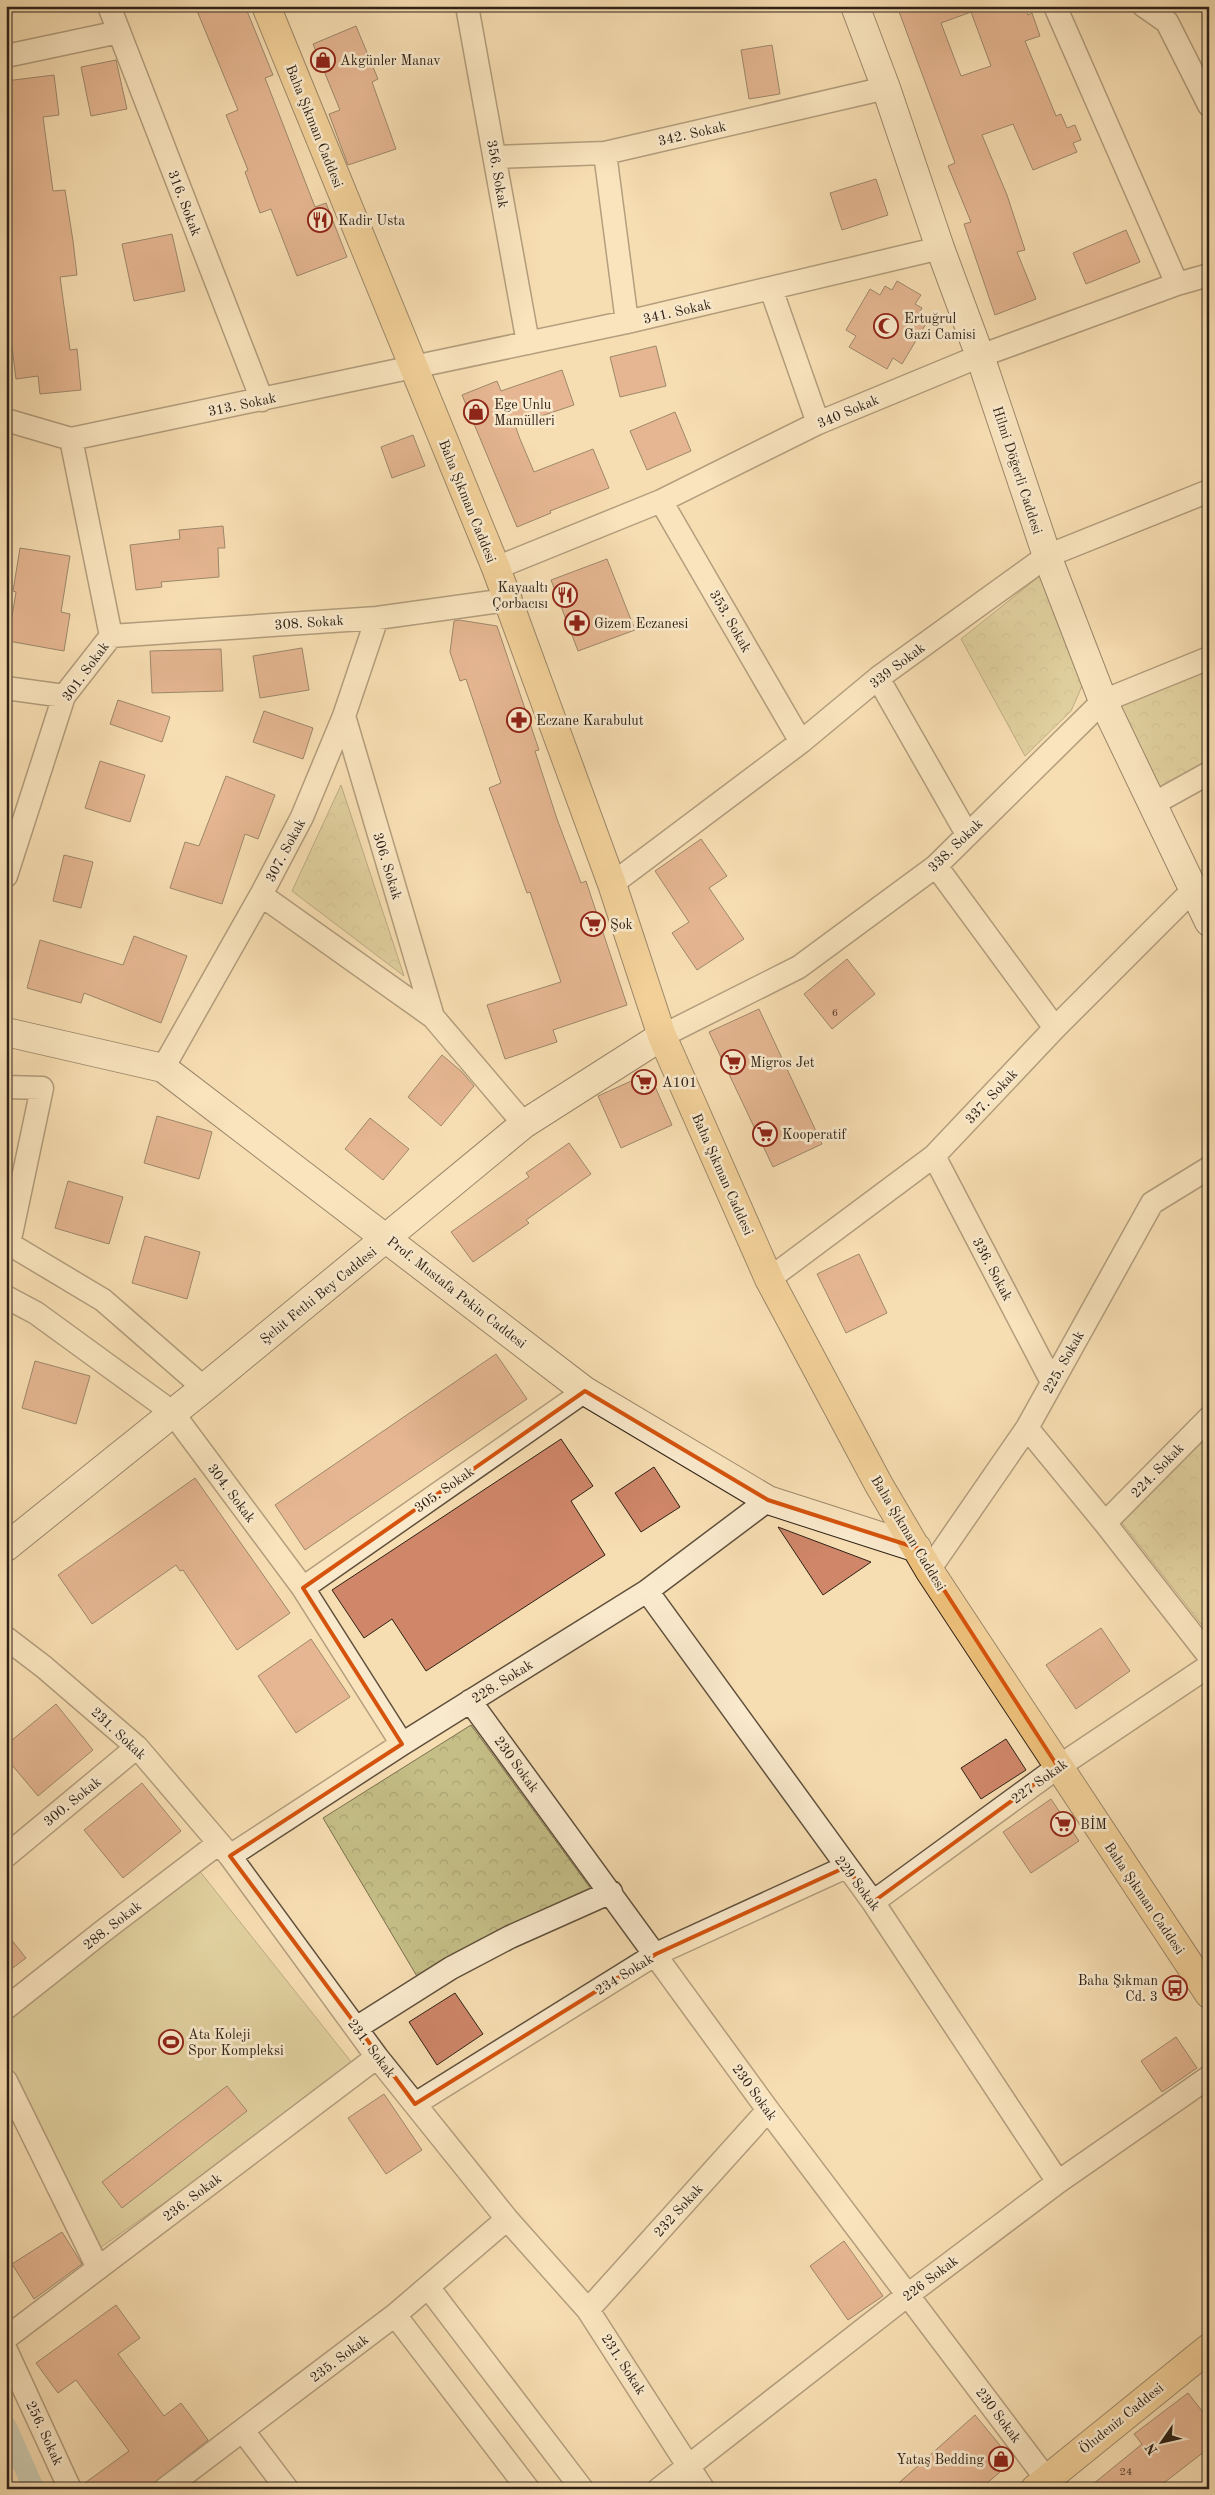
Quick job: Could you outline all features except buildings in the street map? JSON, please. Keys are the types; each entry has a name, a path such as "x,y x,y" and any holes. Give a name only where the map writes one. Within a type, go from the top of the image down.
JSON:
{"main road":[{"name":"Baha Şıkman Caddesi","path":"270,7 412,366 496,568 612,884 662,1036 769,1279 879,1485 923,1559 1058,1767 1207,1986"},
{"name":"Öludeniz Caddesi","path":"1045,2485 1209,2348"}],"street":[{"name":"316. Sokak","path":"109,6 262,400"},
{"name":"356. Sokak","path":"467,6 528,343"},
{"name":"Hilmi Döğerli Caddesi","path":"855,6 886,88 940,248 980,356 1047,556 1103,701 1153,804 1192,891 1209,922"},
{"path":"1055,6 1177,284"},
{"path":"1144,6 1167,22 1209,105"},
{"path":"6,56 119,32"},
{"name":"342. Sokak","path":"495,158 605,153 886,88"},
{"path":"605,153 627,322"},
{"name":"341. Sokak","path":"412,366 627,322 940,248"},
{"name":"340 Sokak","path":"496,568 661,501 818,423 980,356 1177,284 1209,275"},
{"path":"771,289 818,423"},
{"name":"313. Sokak","path":"71,439 262,400 412,366"},
{"path":"6,420 71,439"},
{"name":"301. Sokak","path":"6,876 64,696 111,636 71,439"},
{"name":"339 Sokak","path":"612,884 801,742 878,678 1047,556 1209,491"},
{"name":"353. Sokak","path":"661,501 801,742"},
{"name":"308. Sokak","path":"111,636 377,618 507,600"},
{"name":"307. Sokak","path":"163,1068 261,895 302,817 344,716 377,618"},
{"name":"338. Sokak","path":"662,1036 799,967 936,866 1103,701 1209,658"},
{"path":"878,678 967,834"},
{"path":"6,688 64,696"},
{"name":"306. Sokak","path":"344,716 433,1017"},
{"path":"1153,804 1209,773"},
{"path":"936,866 1055,1028"},
{"name":"337. Sokak","path":"769,1279 934,1156 1055,1028 1192,891"},
{"path":"261,895 433,1017 524,1124"},
{"name":"Prof. Mustafa Pekin Caddesi","path":"6,1032 163,1068 585,1391 768,1500 923,1559"},
{"name":"Şehit Fethi Bey Caddesi","path":"6,1547 204,1388 524,1124 662,1036"},
{"path":"6,1087 42,1088 8,1243 103,1300 204,1388"},
{"name":"336. Sokak","path":"934,1156 1052,1382"},
{"name":"225. Sokak","path":"923,1559 1027,1428 1152,1203 1209,1168"},
{"name":"304. Sokak","path":"6,1297 36,1313 172,1412 303,1588 402,1744"},
{"name":"305. Sokak","path":"303,1588 585,1391"},
{"name":"224. Sokak","path":"1105,1523 1209,1418"},
{"path":"1027,1428 1105,1523 1209,1656"},
{"name":"228. Sokak","path":"225,1850 402,1744 647,1591 768,1500"},
{"name":"229 Sokak","path":"647,1591 846,1868 873,1902 1058,2182"},
{"name":"231. Sokak","path":"6,1638 44,1667 137,1747 225,1850 377,2057 507,2218 588,2310 690,2465 703,2489"},
{"name":"227 Sokak","path":"873,1902 1058,1767 1209,1666"},
{"name":"230 Sokak","path":"470,1701 768,2110 909,2294 1045,2485"},
{"name":"300. Sokak","path":"6,1856 137,1747"},
{"name":"288. Sokak","path":"6,2008 106,1928 225,1850"},
{"name":"234 Sokak","path":"415,2104 656,1954 846,1868"},
{"path":"356,2028 451,1968 510,1937 611,1892"},
{"name":"236. Sokak","path":"6,2338 377,2057"},
{"name":"226 Sokak","path":"659,2489 909,2294 1058,2182 1209,2077"},
{"path":"6,2081 98,2268"},
{"name":"232 Sokak","path":"588,2310 768,2110"},
{"name":"235. Sokak","path":"165,2489 395,2315 507,2218"},
{"path":"428,2287 582,2489"},
{"path":"395,2315 528,2489"},
{"name":"256. Sokak","path":"6,2350 70,2489"},
{"path":"243,2431 287,2489"}],"highlighted area":[{"path":"585,1391 768,1500 917,1548 1058,1767 873,1902 846,1867 656,1954 415,2104 230,1856 402,1744 303,1588"}],"green space":[{"path":"1046,571 1086,677 1071,711 1025,756 961,639"},
{"path":"1209,658 1209,773 1153,804 1103,701"},
{"path":"341,785 404,976 292,891"},
{"path":"1209,1434 1209,1634 1122,1523"},
{"path":"471,1725 591,1889 418,1978 323,1818"},
{"name":"Ata Koleji Spor Kompleksi","path":"194,1864 356,2068 100,2248 6,2073 6,2016"}],"waterway":[{"path":"6,2426 34,2489"}],"place":[{"name":"Akgünler Manav","path":"323,60"},
{"name":"Kadir Usta","path":"320,220"},
{"name":"Ertuğrul Gazi Camisi","path":"886,326"},
{"name":"Ege Unlu Mamülleri","path":"476,412"},
{"name":"Kayaaltı Çorbacısı","path":"565,595"},
{"name":"Gizem Eczanesi","path":"577,623"},
{"name":"Eczane Karabulut","path":"519,720"},
{"name":"Şok","path":"593,924"},
{"name":"Migros Jet","path":"733,1062"},
{"name":"A101","path":"644,1082"},
{"name":"Kooperatif","path":"765,1134"},
{"name":"BİM","path":"1063,1824"},
{"name":"Baha Şıkman Cd. 3","path":"1175,1988"},
{"name":"Ata Koleji Spor Kompleksi","path":"171,2042"},
{"name":"Yataş Bedding","path":"1001,2459"}]}
